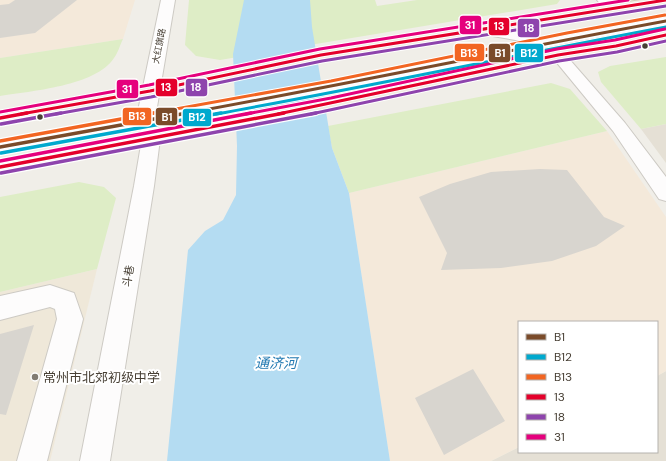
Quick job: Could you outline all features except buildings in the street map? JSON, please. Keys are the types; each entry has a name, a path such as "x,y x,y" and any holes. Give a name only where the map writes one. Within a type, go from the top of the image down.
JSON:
{"main road":[{"path":"0,167 149,115 227,74 321,55 666,0"},
{"path":"0,118 149,115 230,124 331,89 616,46 666,36"}],"street":[{"name":"大红旗路","path":"149,115 168,0"},
{"path":"604,0 615,9"},
{"path":"331,89 527,38 666,10"},
{"path":"0,136 209,105 331,89 568,39 666,21"},
{"path":"480,30 527,38"},
{"path":"558,55 619,128 666,193"},
{"path":"0,147 149,115"},
{"name":"斗巷","path":"95,461 144,186 149,115"},
{"path":"0,308 50,296 66,301 70,319 32,461"}],"shaded area":[{"path":"0,0 135,0 123,39 0,58"},
{"path":"666,124 666,163 641,129"},
{"path":"607,131 666,217 666,371 658,375 658,321 518,321 518,448 491,461 390,461 349,193"},
{"name":"常州市北郊初级中学","path":"97,269 50,461 0,461 0,292"},
{"path":"666,371 666,461 491,461 518,448 518,453 658,453 658,375"}],"green space":[{"path":"189,0 375,0 377,6 417,0 560,0 557,4 220,60 196,56 185,45"},
{"path":"123,39 114,58 105,67 93,75 62,86 0,96 0,58"},
{"path":"666,57 666,124 641,129 601,82 598,72 610,66"},
{"path":"551,83 570,89 607,131 349,193 332,148 328,126"},
{"path":"79,182 104,187 116,198 97,269 0,292 0,197"}],"water":[{"name":"通济河","path":"244,0 310,0 312,27 332,148 349,193 390,461 167,461 188,250 205,231 223,220 236,195 237,146 233,54"}],"transit line":[{"name":"31","path":"0,112 149,85 320,49 628,0"},
{"name":"13","path":"0,118 150,91 321,55 666,0"},
{"name":"18","path":"1,124 151,97 322,61 666,6"},
{"name":"B13","path":"0,141 331,81 567,33 665,15"},
{"name":"B1","path":"0,147 332,87 568,39 666,21"},
{"name":"B12","path":"1,153 333,93 569,45 666,27"},
{"name":"31","path":"0,161 331,98 557,49 615,40 665,29"},
{"name":"13","path":"0,167 332,104 558,55 616,46 666,35"},
{"name":"18","path":"1,173 333,110 559,61 617,52 666,41"}],"place":[{"name":"常州市北郊初级中学","path":"35,377"}]}
